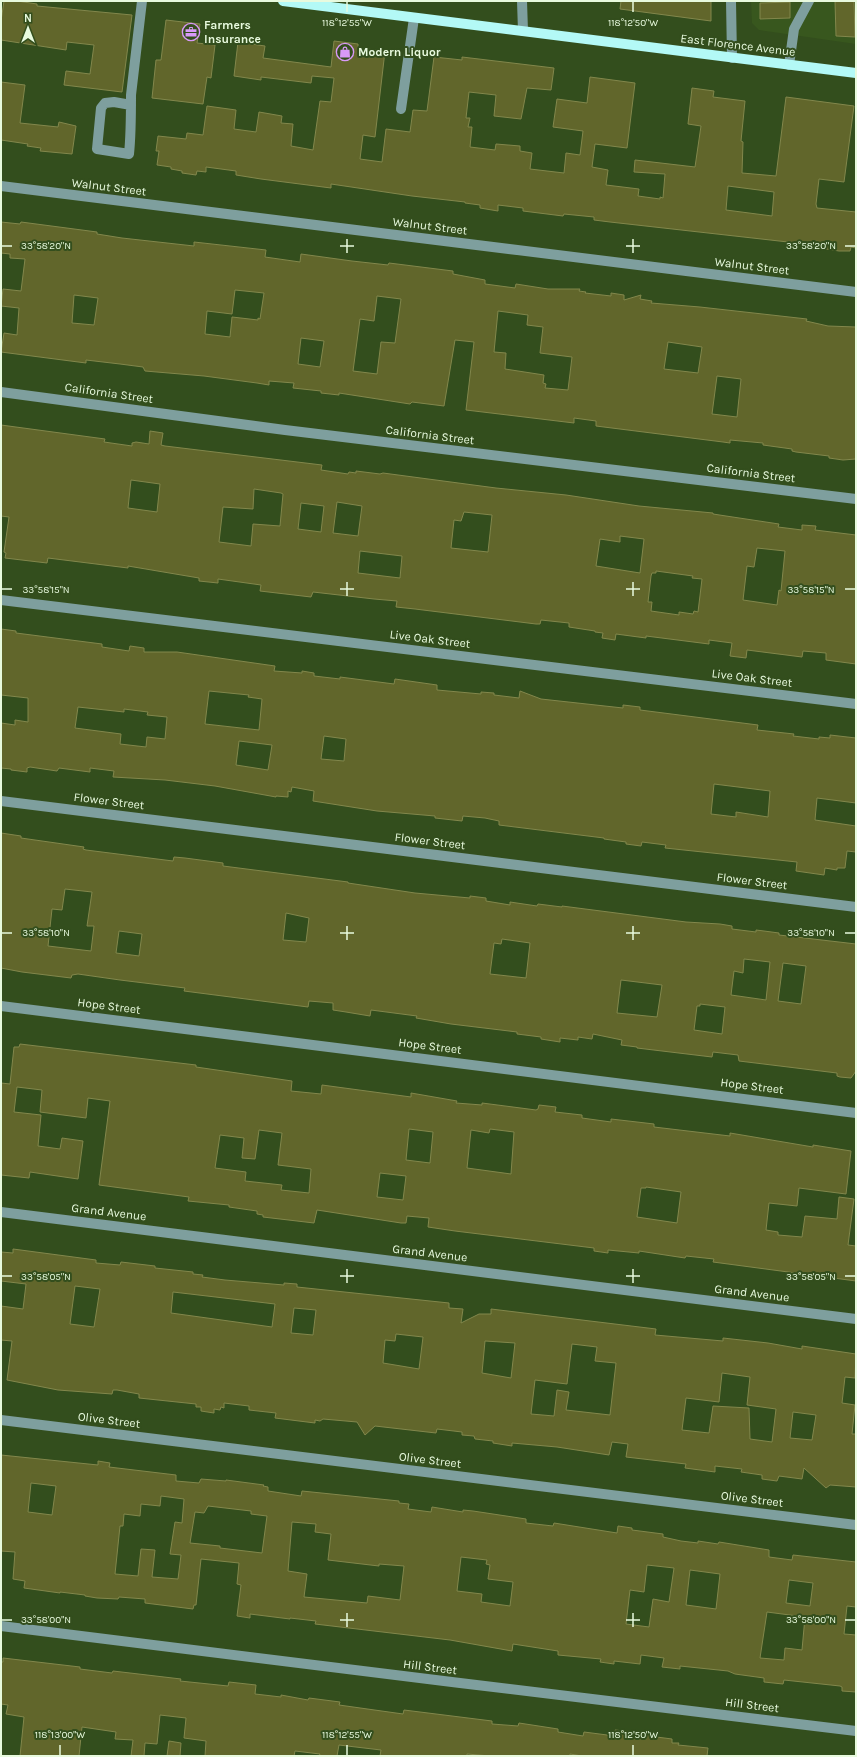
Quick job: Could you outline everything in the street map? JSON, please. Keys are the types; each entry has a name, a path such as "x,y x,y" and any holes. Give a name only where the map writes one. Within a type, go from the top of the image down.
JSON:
{"main road":[{"name":"East Florence Avenue","path":"283,1 319,3 414,18 856,73"}],"street":[{"path":"131,105 114,102 105,103 101,108 97,149 129,154 131,105 142,1"},
{"path":"522,1 522,31"},
{"path":"731,1 732,58"},
{"path":"789,65 794,29 809,1"},
{"path":"401,109 414,18"},
{"name":"Walnut Street","path":"1,186 856,292"},
{"name":"California Street","path":"1,392 285,430 856,499"},
{"name":"Live Oak Street","path":"1,600 856,704"},
{"name":"Flower Street","path":"1,801 856,907"},
{"name":"Hope Street","path":"1,1006 856,1113"},
{"name":"Grand Avenue","path":"1,1212 856,1319"},
{"name":"Olive Street","path":"1,1420 856,1525"},
{"name":"Hill Street","path":"1,1626 460,1684 856,1731"}],"shaded area":[{"path":"751,1 855,1 856,44 759,30 752,23"}],"building":[{"path":"4,1 17,1 37,4 37,6 132,15 122,92 64,85 66,71 90,74 94,45 67,42 66,50 1,40 1,21"},
{"path":"621,1 711,1 711,21 620,9"},
{"path":"835,1 854,1 855,37 836,36"},
{"path":"790,2 790,18 760,19 760,3"},
{"path":"166,20 200,24 197,43 215,45 211,78 207,77 203,104 152,98 156,60 161,60"},
{"path":"334,41 358,44 358,48 385,51 375,137 363,135 360,159 382,162 386,129 410,132 413,110 427,111 434,57 462,60 462,57 554,68 551,90 527,88 521,119 494,116 496,95 469,92 466,118 470,118 468,127 472,127 470,147 495,150 496,144 520,146 520,151 532,153 530,169 564,173 566,153 580,155 583,131 553,127 557,99 587,103 590,77 635,83 627,148 595,144 592,167 608,170 606,185 639,189 638,196 660,199 660,197 663,198 665,174 634,172 635,160 695,167 701,126 688,124 692,88 714,91 713,97 745,101 741,141 743,142 742,173 776,176 786,97 854,106 844,182 819,179 816,204 817,208 856,212 856,248 851,247 850,251 839,251 814,247 814,245 594,220 594,217 564,214 563,216 523,211 523,208 498,205 498,211 480,208 480,205 465,202 331,184 331,188 261,179 236,175 236,171 206,167 206,172 197,171 196,175 182,173 182,171 171,169 171,167 157,165 159,151 156,151 158,136 186,139 187,133 203,135 207,106 236,110 234,129 256,132 259,112 282,116 281,123 293,124 291,146 313,150 320,101 331,102 334,78 312,76 311,83 261,77 261,80 234,76 238,42 265,46 263,58 331,67","holes":["728,186 774,192 772,216 726,210"]},
{"path":"1,82 25,85 20,123 58,127 59,122 76,126 72,154 40,151 41,148 27,146 28,144 1,140"},
{"path":"1,222 20,224 21,222 97,232 97,234 122,238 194,246 194,242 266,250 265,257 300,262 301,254 352,261 388,265 389,263 453,271 453,274 485,280 485,284 515,288 516,284 548,289 580,289 579,291 586,292 585,293 611,296 611,293 624,295 624,300 641,295 640,299 652,301 651,303 807,319 806,321 828,326 856,327 856,459 843,460 829,458 829,456 796,452 792,451 792,449 763,445 763,443 730,440 730,443 596,426 596,421 574,418 574,423 466,410 474,342 455,340 444,406 412,402 410,404 339,393 339,395 321,393 321,391 293,388 294,383 269,381 269,385 204,376 145,371 143,367 120,364 86,360 86,363 1,352 4,333 17,335 19,308 1,306 3,289 21,291 25,259 10,258 10,254 1,253","holes":["235,290 264,293 260,319 232,317 230,337 205,334 207,311 232,314","74,295 98,298 94,325 72,323","377,296 401,299 395,343 381,342 377,374 353,371 360,319 374,321","498,311 528,315 527,325 543,327 540,353 572,357 568,390 545,388 546,384 543,383 544,375 505,369 506,353 494,352","301,338 324,341 320,367 298,364","668,342 702,347 698,373 664,369","717,376 741,379 737,417 712,414"]},
{"path":"1,425 105,439 104,442 132,446 132,443 136,442 149,444 150,431 163,433 161,445 165,446 322,465 321,470 348,474 349,472 356,473 356,471 380,474 383,473 496,488 566,495 639,506 713,513 779,524 778,527 802,530 802,525 816,526 815,530 856,535 856,664 826,660 826,653 803,651 802,657 747,650 746,658 730,656 732,643 709,640 709,644 646,636 646,638 616,634 615,640 602,638 603,633 569,627 569,623 541,620 540,624 536,624 396,607 397,601 313,592 311,597 260,591 261,585 218,579 218,583 199,581 199,578 128,566 128,568 48,558 47,563 5,558 6,553 4,552 9,517 1,516","holes":["131,480 160,484 157,512 128,508","254,489 283,494 280,526 253,524 251,546 219,542 223,507 253,509","337,502 362,506 358,536 333,533","301,503 324,506 321,532 298,529","464,512 492,515 488,552 451,548 454,520 461,521","620,536 644,539 640,573 596,566 600,539 620,542","757,548 785,551 781,591 779,590 777,605 743,600 747,566 754,567","360,551 402,556 400,578 358,573","656,571 693,576 692,578 702,579 698,612 694,611 693,614 679,612 679,615 651,611 652,602 648,602 652,573 656,573"]},
{"path":"1,629 16,631 16,633 102,644 102,647 129,651 130,646 144,648 144,652 177,652 275,666 274,671 302,673 302,671 314,673 314,676 340,679 340,677 394,684 395,679 437,685 437,690 481,694 481,692 494,693 494,695 519,698 520,691 541,699 623,708 623,705 640,707 640,710 758,725 757,730 794,734 793,736 819,739 819,737 830,738 830,735 856,738 856,803 817,798 815,820 856,826 856,852 847,851 845,868 837,868 837,870 825,868 824,875 796,871 797,862 665,848 666,845 642,842 641,846 626,844 626,842 604,838 499,825 499,821 485,818 463,816 462,821 435,818 435,816 377,811 313,801 314,791 292,787 291,792 288,791 288,797 276,797 215,786 165,780 113,777 114,771 90,768 90,772 59,768 57,771 30,767 27,768 27,772 11,770 1,768 1,723 15,725 15,720 28,722 28,698 1,695","holes":["209,691 249,695 248,697 262,699 259,730 205,724","78,707 124,712 124,709 148,712 147,715 167,717 165,739 147,737 146,747 120,744 121,734 75,728","324,736 346,739 344,761 321,759","239,741 272,745 268,770 236,765","714,784 770,791 768,817 736,812 736,817 711,814"]},
{"path":"1,833 21,836 21,838 84,847 83,849 86,850 173,861 174,857 185,858 223,863 223,866 348,882 415,893 470,898 470,896 486,898 486,901 510,905 510,902 537,906 538,904 562,906 686,922 720,924 732,926 732,929 756,932 756,930 779,933 779,935 856,944 856,1071 851,1078 840,1077 837,1076 837,1073 739,1061 738,1055 713,1052 712,1057 637,1048 621,1045 622,1040 593,1034 592,1039 578,1037 578,1040 560,1038 560,1042 541,1039 541,1037 517,1034 517,1032 416,1018 417,1016 371,1010 370,1016 333,1010 333,1003 309,1001 308,1007 184,991 185,988 78,974 72,975 71,978 1,968","holes":["65,889 92,892 87,926 94,926 91,951 48,946 52,909 62,910","286,913 309,918 306,942 283,940","119,931 142,934 139,956 116,953","502,939 530,943 526,978 490,974 494,943 501,944","744,959 770,962 766,1000 731,995 734,971 743,973","783,963 806,966 801,1004 778,1001","621,980 662,985 657,1017 617,1013","700,1004 725,1007 722,1034 694,1030 697,1006 700,1006"]},
{"path":"20,1044 196,1065 196,1067 292,1081 291,1091 321,1094 322,1085 411,1097 411,1093 457,1101 456,1103 482,1105 482,1103 536,1110 538,1109 539,1105 556,1107 555,1112 582,1115 582,1118 611,1122 611,1119 654,1124 654,1127 730,1136 730,1133 813,1147 813,1145 851,1151 846,1194 799,1188 797,1206 769,1203 766,1230 778,1232 778,1235 802,1237 805,1216 837,1219 839,1197 854,1199 848,1245 856,1246 856,1281 713,1262 714,1259 686,1256 685,1258 639,1251 639,1253 608,1250 608,1253 594,1251 594,1248 455,1231 428,1227 429,1218 407,1216 406,1223 401,1223 317,1210 314,1223 263,1217 263,1215 257,1214 257,1211 229,1207 229,1205 188,1201 189,1197 99,1185 110,1101 88,1098 86,1118 40,1112 42,1090 17,1087 14,1112 41,1115 38,1146 60,1149 62,1138 83,1141 78,1179 30,1172 29,1178 1,1175 1,1083 10,1084 14,1047 19,1047","holes":["409,1129 433,1132 430,1163 406,1160","490,1129 514,1132 511,1174 467,1168 471,1130 489,1133","259,1130 282,1133 278,1165 311,1169 309,1193 281,1190 282,1185 245,1181 246,1172 215,1168 220,1135 244,1138 242,1158 255,1159","380,1173 406,1176 403,1200 377,1197","646,1187 681,1192 677,1223 637,1217 641,1188"]},
{"path":"13,1249 96,1260 96,1263 120,1265 121,1262 155,1266 155,1268 193,1272 193,1274 203,1275 202,1277 225,1280 284,1285 284,1283 297,1284 297,1287 449,1303 449,1308 463,1309 461,1323 479,1314 491,1314 491,1309 656,1329 655,1335 723,1341 723,1338 768,1343 802,1349 802,1346 856,1354 855,1378 845,1377 842,1403 855,1405 852,1434 856,1434 856,1487 830,1485 826,1488 804,1468 802,1479 779,1476 777,1481 762,1479 762,1475 741,1472 742,1469 715,1466 715,1472 685,1468 686,1464 626,1457 628,1444 612,1442 609,1455 557,1447 512,1443 512,1446 493,1443 493,1441 475,1439 474,1436 462,1435 462,1432 437,1429 436,1433 375,1426 365,1435 357,1422 323,1419 320,1421 315,1420 315,1423 275,1418 276,1413 249,1410 249,1406 224,1403 224,1408 221,1407 220,1410 214,1409 214,1413 201,1411 201,1407 196,1407 196,1404 139,1398 139,1394 117,1390 113,1390 112,1394 58,1390 7,1380 12,1341 1,1340 1,1306 23,1309 26,1284 1,1281 1,1252 13,1253","holes":["75,1286 100,1289 94,1327 70,1324","173,1292 275,1304 272,1327 171,1313","294,1308 316,1310 313,1335 291,1333","396,1334 423,1337 419,1369 383,1363 385,1340 395,1341","485,1341 515,1343 511,1378 482,1373","572,1344 597,1347 595,1361 616,1363 610,1415 566,1410 569,1392 557,1390 554,1416 531,1414 535,1380 567,1384","722,1373 750,1377 747,1405 776,1409 772,1442 750,1439 749,1408 713,1406 709,1433 682,1430 686,1398 719,1402","793,1412 816,1415 812,1440 790,1438"]},
{"path":"1,1455 98,1465 98,1461 110,1463 109,1467 176,1475 176,1481 199,1483 201,1479 226,1480 264,1485 263,1486 268,1487 268,1491 301,1496 302,1491 399,1501 399,1503 409,1504 408,1509 431,1512 432,1507 463,1512 463,1510 473,1511 526,1519 526,1523 553,1526 554,1523 617,1533 618,1526 632,1528 632,1530 663,1534 663,1537 681,1541 698,1543 698,1541 718,1544 719,1542 769,1550 769,1557 792,1560 793,1555 856,1562 856,1607 847,1606 844,1634 856,1635 856,1692 842,1691 842,1687 840,1686 784,1680 783,1684 764,1682 764,1678 735,1674 728,1671 680,1666 680,1669 662,1667 664,1658 641,1655 640,1664 614,1661 614,1664 600,1662 601,1659 558,1655 558,1651 513,1644 512,1651 450,1640 315,1624 316,1621 250,1614 250,1618 237,1616 241,1585 237,1584 239,1563 201,1559 196,1605 194,1605 193,1609 145,1603 145,1599 119,1597 118,1599 97,1598 85,1595 24,1588 25,1581 13,1579 15,1552 1,1551","holes":["31,1483 56,1486 52,1515 28,1512","161,1496 184,1499 182,1523 175,1522 170,1554 181,1555 178,1579 152,1577 155,1550 141,1549 138,1576 115,1574 120,1526 123,1526 124,1514 140,1516 141,1504 160,1506","208,1506 251,1511 251,1514 267,1516 262,1553 190,1543 195,1512 204,1513","292,1522 316,1524 315,1532 331,1534 328,1560 379,1566 379,1564 404,1566 400,1600 368,1596 367,1603 304,1597 307,1574 288,1571","461,1557 487,1560 486,1564 490,1565 488,1579 513,1582 510,1606 481,1602 482,1594 457,1591","647,1565 674,1568 669,1602 653,1599 649,1627 626,1624 630,1590 644,1592","690,1570 720,1574 716,1609 686,1605","789,1580 813,1583 810,1606 786,1603","767,1612 805,1617 802,1650 785,1648 784,1660 760,1658"]},
{"path":"3,1658 80,1667 80,1669 112,1673 113,1671 181,1679 180,1681 228,1686 229,1682 256,1685 255,1694 281,1697 281,1695 308,1700 309,1698 340,1702 339,1705 403,1714 404,1710 492,1721 492,1724 518,1726 519,1723 558,1729 558,1732 583,1736 584,1732 615,1736 615,1730 650,1734 649,1736 672,1739 672,1743 679,1743 678,1745 708,1748 707,1756 582,1756 570,1754 570,1756 490,1756 467,1754 467,1756 380,1756 381,1750 339,1745 337,1756 319,1756 320,1754 295,1751 294,1756 205,1756 206,1741 184,1738 186,1718 160,1715 157,1744 145,1743 144,1756 131,1756 133,1740 115,1739 116,1732 82,1727 79,1756 20,1756 24,1717 6,1714 8,1705 1,1704 1,1662 3,1662"},
{"path":"169,1741 181,1743 180,1756 167,1756"}],"place":[{"name":"Farmers Insurance","path":"191,32"},
{"name":"Modern Liquor","path":"345,52"}]}
